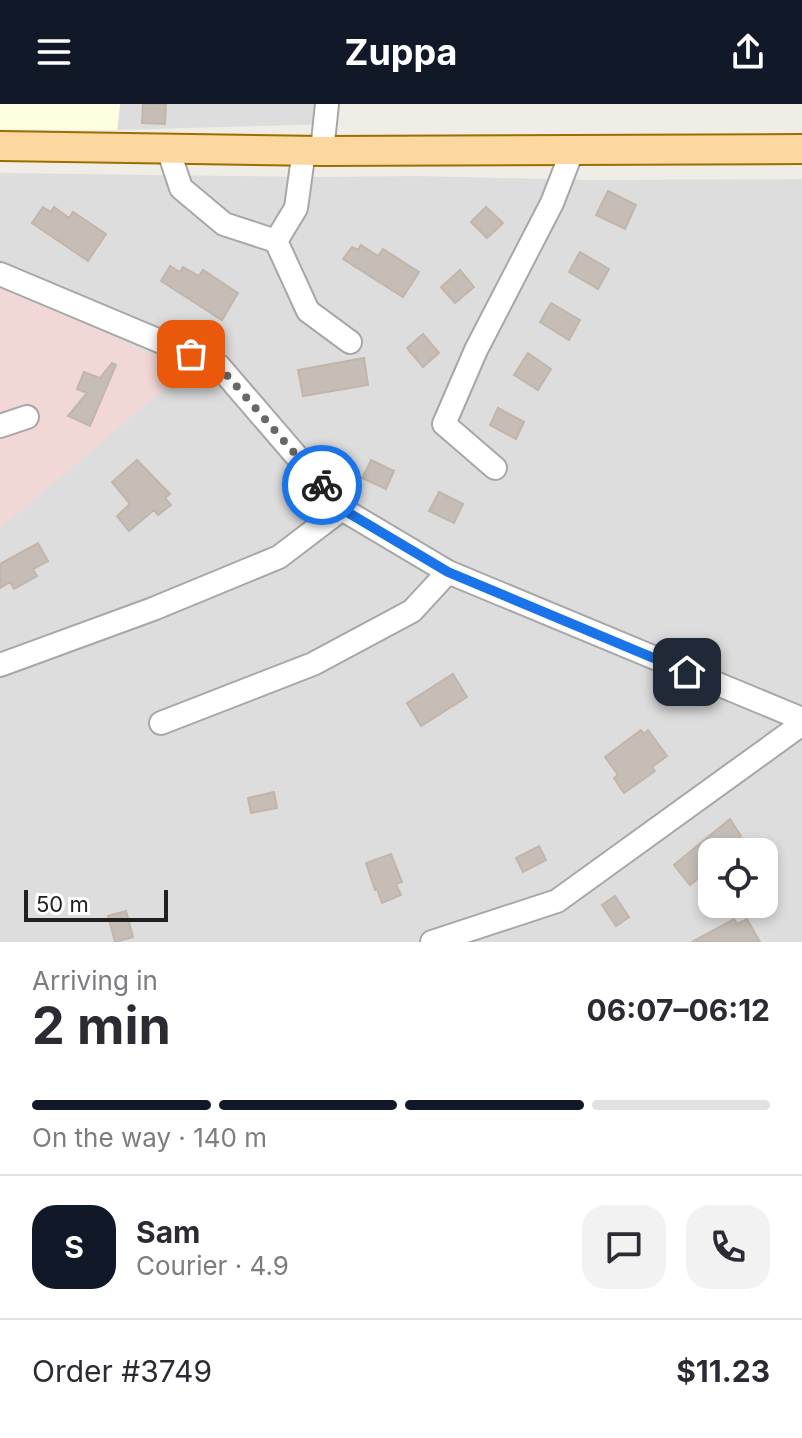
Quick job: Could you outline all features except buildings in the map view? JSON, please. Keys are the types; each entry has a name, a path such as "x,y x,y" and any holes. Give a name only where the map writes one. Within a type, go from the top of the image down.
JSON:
{"main road":[{"path":"0,146 313,150 802,149"}],"street":[{"path":"276,241 296,208 327,104"},
{"path":"168,149 181,188 224,224 276,241 308,311 350,342"},
{"path":"495,468 444,424 476,350 552,203 573,149"},
{"path":"0,274 219,366 342,509 448,572 802,721"},
{"path":"0,426 27,417"},
{"path":"0,665 153,609 279,557 342,509"},
{"path":"161,723 325,657 412,611 448,572"},
{"path":"432,942 557,901 802,721"}],"shaded area":[{"path":"0,104 120,104 117,130 0,129"},
{"path":"120,104 333,104 330,124 117,130"},
{"path":"0,173 589,180 802,179 802,942 0,942"},
{"path":"0,285 187,370 0,528"}],"way so far":[{"path":"191,354 219,366 322,485"}],"route":[{"path":"322,485 342,509 448,572 687,672"}]}
